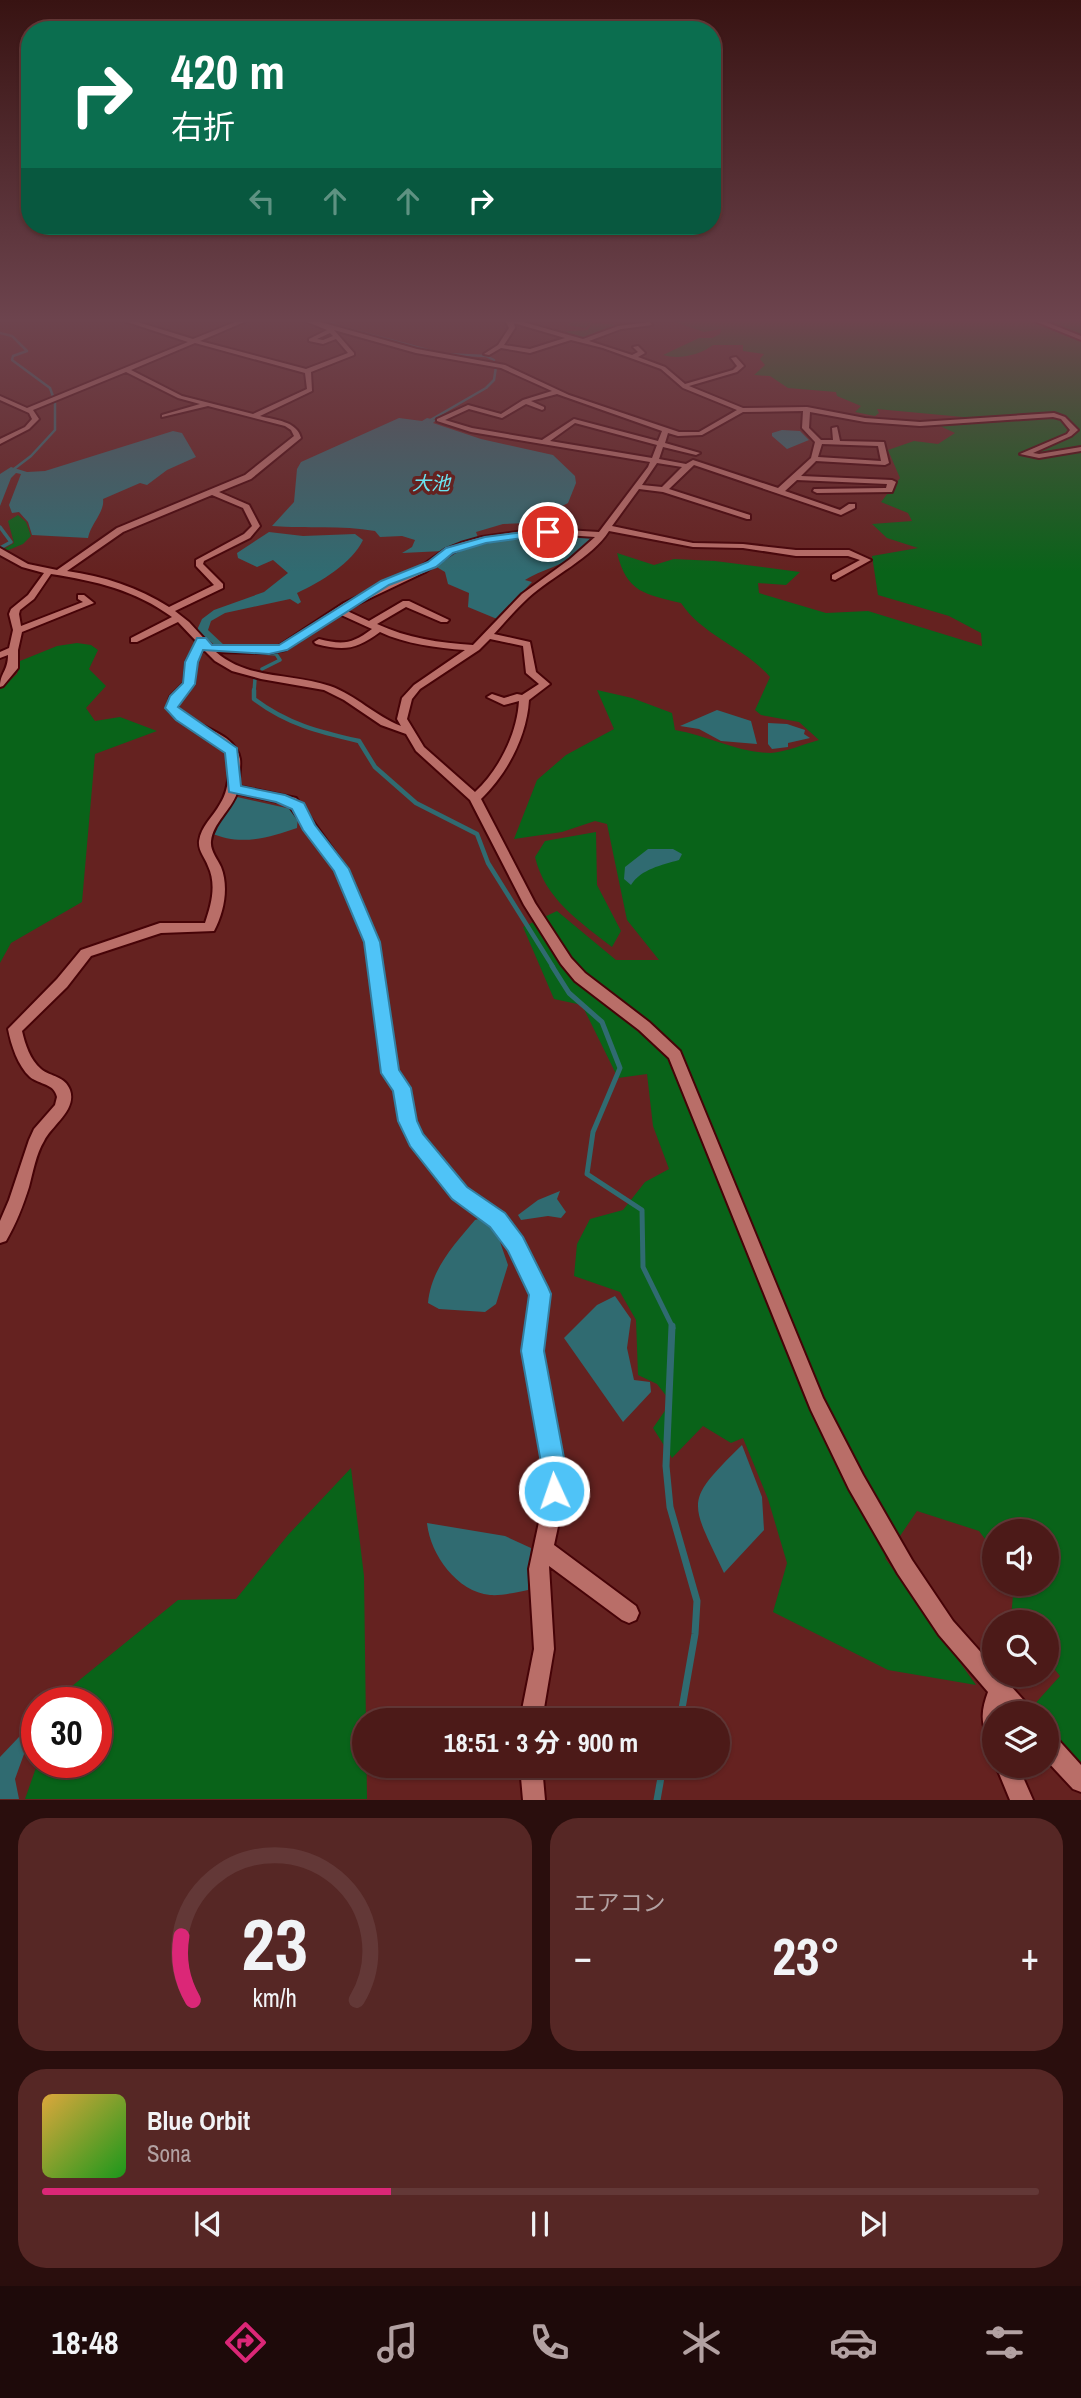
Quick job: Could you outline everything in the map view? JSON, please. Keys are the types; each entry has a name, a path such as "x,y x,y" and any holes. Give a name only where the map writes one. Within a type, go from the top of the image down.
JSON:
{"street":[{"path":"0,442 35,422 36,419 27,410 14,404"},
{"path":"27,410 42,404"},
{"path":"60,572 120,530 248,477 298,436 287,425 209,404 164,416"},
{"path":"256,415 280,404"},
{"path":"484,433 520,404"},
{"path":"532,404 542,408"},
{"path":"596,404 609,408 663,438 692,460 841,513 852,506"},
{"path":"728,404 742,410 807,409 864,420 920,424 1054,415 1063,418 1074,430 1069,435 1024,454 1039,456 1081,449"},
{"path":"502,416 463,407 439,420 484,433 655,461 692,460"},
{"path":"807,409 805,428 819,442 879,441 886,463 814,459"},
{"path":"542,443 574,421 663,438 696,435 711,430 742,410"},
{"path":"835,428 836,443"},
{"path":"664,490 692,460 696,435"},
{"path":"663,438 655,461 605,531 573,561 525,596 475,648 417,687 407,698 402,719 420,749 475,798 530,905 566,961 580,977 645,1026 675,1055 817,1404 856,1482 905,1567 946,1628 1009,1701"},
{"path":"778,491 799,478 814,459 819,442"},
{"path":"799,478 892,482 889,490 817,491"},
{"path":"638,487 664,490 747,517"},
{"path":"168,611 220,586 199,564 200,560 247,536 256,526 246,507 213,492"},
{"path":"205,645 269,650 282,648 385,583 432,565 450,551 473,544 548,532 605,531 693,545 743,546 796,553 849,553 867,560 835,577"},
{"path":"0,551 21,566 109,582 168,611 234,668 329,689 351,700 380,723 407,731"},
{"path":"0,684 13,668 13,650 18,630 14,614 16,609 31,597 48,571"},
{"path":"18,630 90,603 81,597"},
{"path":"319,642 343,648 361,642 373,628 406,603 444,620"},
{"path":"340,611 373,628 418,642 475,648"},
{"path":"134,640 178,618"},
{"path":"488,636 527,644 531,673 545,684 524,699"},
{"path":"0,1236 17,1206 38,1136 63,1105 65,1094 61,1084 36,1072 16,1037 15,1030 62,983 86,953 160,928 210,928 220,887 215,866 205,851 205,838 229,804 234,789 232,751 218,739 181,718 172,708 174,699 189,684 191,662 205,645"},
{"path":"0,655 13,650"},
{"path":"492,697 504,702 516,696 524,699"},
{"path":"475,798 485,790 508,754 525,709 524,699"},
{"path":"234,789 292,801 341,869 372,942 382,994 390,1073 402,1088 408,1121 416,1140 459,1193 498,1220 516,1244 540,1294 533,1351 555,1474 552,1508 539,1569 544,1649 533,1708"},
{"path":"543,1549 629,1613"},
{"path":"995,1701 999,1690"},
{"path":"1059,1757 1081,1781"},
{"path":"532,1778 534,1800"},
{"path":"1012,1778 1022,1800"}],"green space":[{"path":"856,404 1081,404 1081,1763 1059,1738 1059,1701 1037,1701 1050,1687 1059,1687 1059,1610 1012,1610 1013,1596 1059,1596 1059,1519 982,1519 982,1535 979,1531 917,1511 885,1558 976,1685 888,1670 773,1612 787,1563 768,1499 743,1438 731,1443 703,1426 672,1458 653,1428 671,1402 657,1384 638,1375 636,1320 620,1292 574,1276 577,1244 590,1219 623,1210 645,1182 669,1169 653,1126 647,1074 618,1078 582,1005 554,999 523,927 557,911 616,960 659,960 627,920 607,824 595,821 562,832 514,839 537,780 566,755 614,729 597,690 632,698 672,713 675,730 747,750 771,753 819,740 799,722 761,715 755,710 770,677 748,657 701,624 681,603 639,590 626,576 617,553 654,565 674,559 715,561 800,572 786,585 758,583 759,593 826,613 868,611 982,646 981,633 949,616 878,595 872,556 918,548 887,538 872,524 912,521 908,513 881,502 900,478 888,450 914,441 938,444 955,433 940,426 969,423 963,417 877,409 879,413 875,416 855,412 861,406"},
{"path":"18,515 26,522 31,536 23,544 6,551 4,549 14,543 8,521"},
{"path":"77,643 91,645 98,650 89,669 106,686 86,708 95,721 120,717 157,731 95,754 82,902 11,943 0,963 0,689 17,674 20,661 57,646"},
{"path":"596,832 597,885 621,931 612,947 555,897 540,872 535,857 545,841"},
{"path":"351,1468 364,1576 366,1708 352,1708 352,1778 367,1778 367,1799 25,1799 32,1778 112,1778 112,1687 71,1687 178,1600 236,1599 288,1535"}],"water":[{"name":"大池","path":"399,418 436,420 433,423 481,439 553,455 575,476 576,483 568,503 528,523 503,524 476,532 479,540 443,551 402,553 412,547 415,540 402,536 380,537 375,531 272,526 294,502 297,469 301,462"},
{"path":"782,430 800,431 809,440 787,449 772,436 772,433"},
{"path":"173,431 182,433 196,457 167,470 147,485 140,483 103,499 102,508 88,538 32,535 28,522 19,512 12,513 9,505 21,474 16,473 11,478 0,506 0,474 11,467 27,472 45,471"},
{"path":"269,532 303,536 355,534 363,540 335,571 297,593 301,602 298,604 290,599 225,613 211,621 208,630 225,646 217,647 197,630 202,619 214,610 264,592 288,573 273,560 257,567 238,558 237,553"},
{"path":"544,534 592,535 581,552 525,580 532,582 497,619 468,607 469,593 448,584 445,572 435,566 447,557 473,546 501,539"},
{"path":"717,710 751,721 757,744 721,741 699,729 680,726"},
{"path":"768,723 787,724 805,730 804,734 810,738 788,743 788,747 772,749 768,744"},
{"path":"237,797 291,809 298,815 297,828 276,835 243,840 211,833"},
{"path":"648,849 673,849 682,854 679,860 646,871 631,885 624,879 625,867"},
{"path":"560,1191 557,1199 566,1212 561,1218 548,1216 521,1220 518,1215 538,1200"},
{"path":"482,1218 498,1236 508,1265 496,1304 485,1312 439,1309 428,1303 434,1279 445,1258 475,1220"},
{"path":"615,1296 631,1319 627,1348 634,1380 650,1382 651,1392 623,1422 564,1338 597,1305"},
{"path":"742,1445 762,1497 764,1530 724,1573 704,1530 698,1503 701,1492 710,1479"},
{"path":"427,1523 505,1536 531,1548 528,1590 490,1595 467,1587 447,1570 440,1559 433,1547"},
{"path":"21,1735 21,1762 15,1779 19,1799 0,1799 0,1757"}],"waterway":[{"path":"10,472 31,456 55,430 55,404"},
{"path":"427,422 458,404"},
{"path":"0,527 11,542 0,548"},
{"path":"262,653 276,654 280,660 262,669"},
{"path":"254,692 255,679"},
{"path":"254,692 254,699 291,721 359,741 375,767 416,803 477,834 488,863 553,967"},
{"path":"552,966 569,993 602,1022 620,1068 593,1132 587,1174 642,1210 643,1267 673,1328"},
{"path":"672,1326 666,1466 670,1507 697,1601 695,1634 682,1708"},
{"path":"657,1800 661,1778"}],"route":[{"path":"548,532 485,540 450,551 432,565 385,583 282,648 209,649 201,641 191,662 189,684 174,699 172,708 181,718 218,739 232,751 234,789 292,801 298,806 308,827 341,869 355,896 377,963 390,1073 402,1088 408,1121 416,1140 459,1193 498,1220 516,1244 540,1294 533,1351 555,1474 554,1491"}]}
